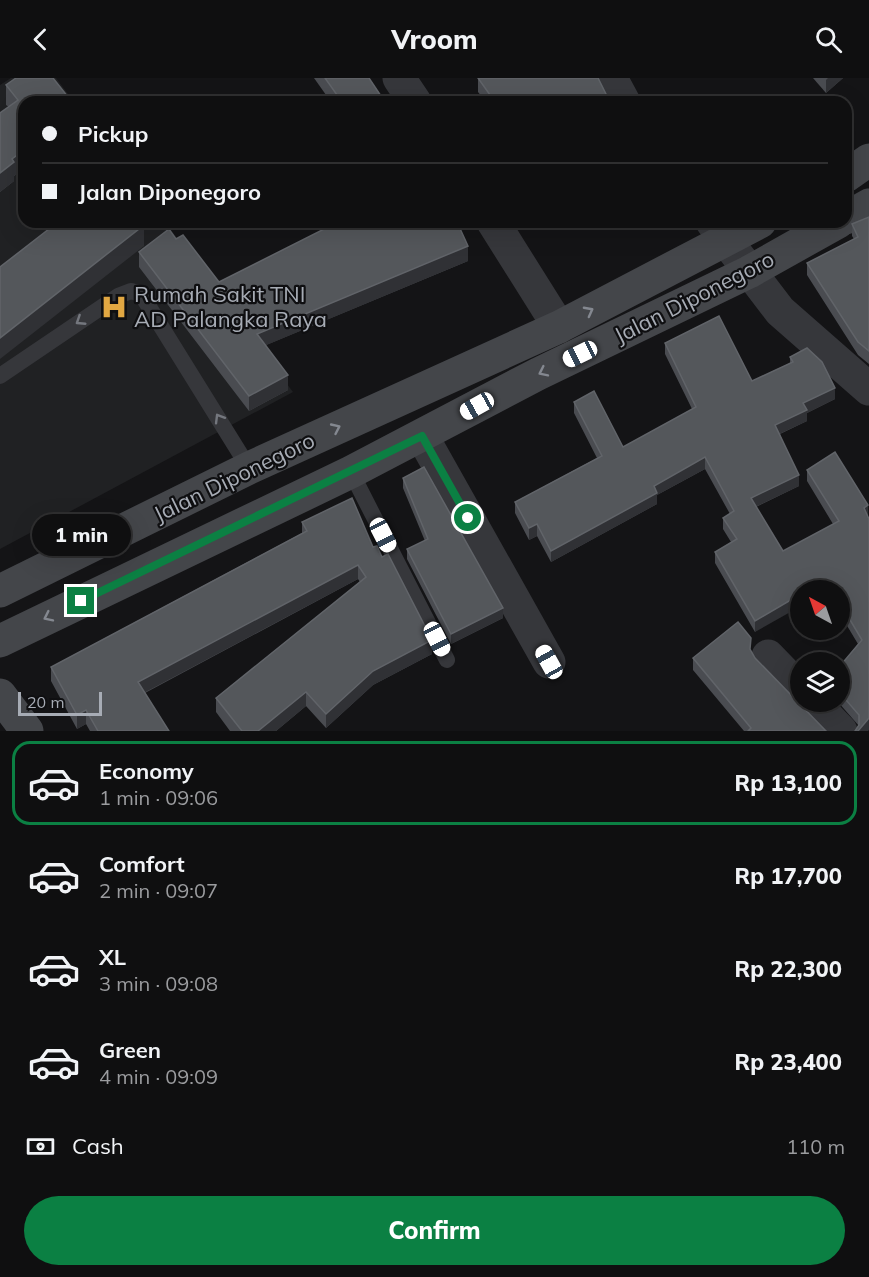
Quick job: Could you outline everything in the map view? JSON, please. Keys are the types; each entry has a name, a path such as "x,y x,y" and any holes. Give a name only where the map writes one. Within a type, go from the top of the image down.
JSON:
{"main road":[{"path":"852,172 869,160"},
{"path":"852,215 869,205"},
{"name":"Jalan Diponegoro","path":"0,641 351,472 538,374 749,272 827,228"},
{"name":"Jalan Diponegoro","path":"0,591 249,468 559,327 719,231"},
{"path":"0,695 27,731"}],"street":[{"path":"399,78 411,96"},
{"path":"611,78 621,96"},
{"path":"497,228 559,327"},
{"path":"719,231 780,311 869,389"},
{"path":"422,436 549,662"},
{"path":"768,656 790,679"},
{"path":"823,712 841,731"}],"lane":[{"path":"0,376 118,296 131,291 141,294 249,468"},
{"path":"351,472 447,660"}],"shaded area":[{"name":"Rumah Sakit TNI AD Palangka Raya","path":"11,78 56,78 70,96 18,96 18,228 170,228 293,392 0,549 0,85"}],"building":[{"path":"16,78 53,78 67,96 18,96 18,100 6,85"},
{"path":"325,78 369,78 381,96 338,96"},
{"path":"478,78 598,78 607,96 491,96"},
{"path":"18,100 18,154 12,159 14,162 0,173 0,113"},
{"path":"869,217 869,351 858,342 807,263 858,237 852,224"},
{"path":"50,228 140,228 0,338 0,267"},
{"path":"326,228 460,228 468,246 257,334 288,375 249,396 139,252 169,229 176,239 183,235 219,282"},
{"path":"719,316 752,381 793,362 790,357 807,348 822,362 835,388 803,403 807,410 775,425 799,475 751,498 783,551 839,521 807,470 835,452 868,505 864,508 869,519 869,718 858,731 855,731 859,725 859,715 850,705 850,654 862,640 850,620 850,580 790,580 790,600 755,621 715,552 737,539 723,518 734,511 705,457 654,486 657,493 551,551 537,524 529,528 515,502 602,456 574,402 594,391 623,447 696,407 665,343"},
{"path":"424,467 503,608 451,634 407,549 428,539 403,478"},
{"path":"352,498 373,547 377,546 382,557 388,554 432,640 373,671 326,714 306,692 258,731 242,731 216,698 366,577 358,565 138,682 169,731 98,731 86,710 77,715 51,667 307,531 302,522"},
{"path":"738,622 751,638 750,649 755,658 790,694 790,712 808,712 826,731 748,731 751,728 693,658"}],"place":[{"name":"Rumah Sakit TNI AD Palangka Raya","path":"114,307"}],"route":[{"path":"81,601 422,436 468,518"}]}
